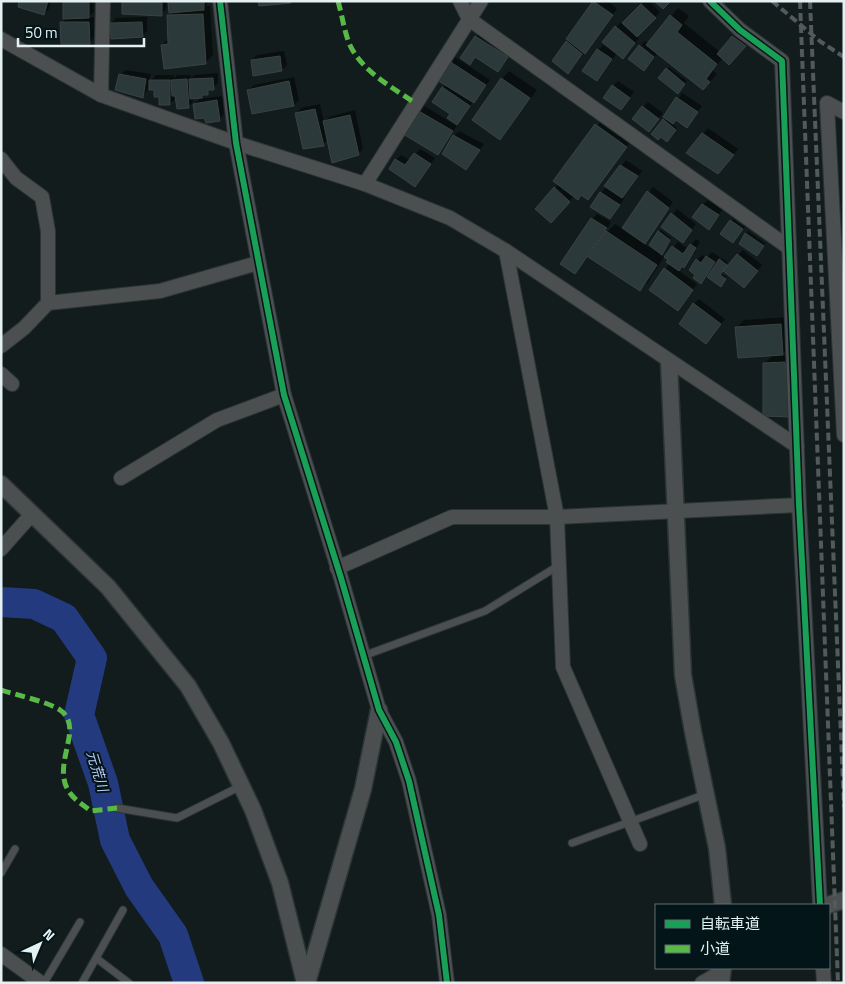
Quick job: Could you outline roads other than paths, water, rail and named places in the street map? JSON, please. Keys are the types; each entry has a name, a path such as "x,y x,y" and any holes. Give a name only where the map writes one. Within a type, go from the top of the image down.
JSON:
{"street":[{"path":"102,96 103,1"},
{"path":"220,1 236,143 284,395 338,568 379,710 396,742 409,781 439,915 447,983"},
{"path":"460,1 469,19 788,247"},
{"path":"365,184 481,1"},
{"path":"710,1 740,30 782,61 798,505 820,904"},
{"path":"1,38 102,96 236,143 365,184 450,218 506,251 797,446"},
{"path":"844,112 827,102 844,435"},
{"path":"1,159 16,178 42,197 48,231 48,303"},
{"path":"506,251 557,517 562,666 640,844"},
{"path":"1,346 24,328 48,303 160,291 258,263"},
{"path":"669,362 683,674 717,848 723,904"},
{"path":"1,374 12,384"},
{"path":"121,478 217,420 284,395"},
{"path":"1,484 108,587 188,686 221,743 241,786 280,883 306,983"},
{"path":"338,568 452,518 557,517 798,505"},
{"path":"1,549 32,514"},
{"path":"306,983 363,789 379,710"},
{"path":"830,904 844,900"},
{"path":"1,954 43,983"},
{"path":"823,969 824,983"},
{"path":"702,983 722,974"}],"lane":[{"path":"363,656 485,611 559,566"},
{"path":"117,808 177,818 241,786"},
{"path":"572,843 706,794"},
{"path":"1,873 15,848"},
{"path":"82,983 123,910"},
{"path":"43,983 80,922"},
{"path":"96,958 129,983"}],"waterway":[{"name":"元荒川","path":"1,602 34,604 64,618 92,658 79,715 103,783 115,840 139,887 173,935 189,983"}],"railway":[{"path":"772,1 821,42 844,57"},
{"path":"800,1 838,983"},
{"path":"810,1 844,807"}]}
